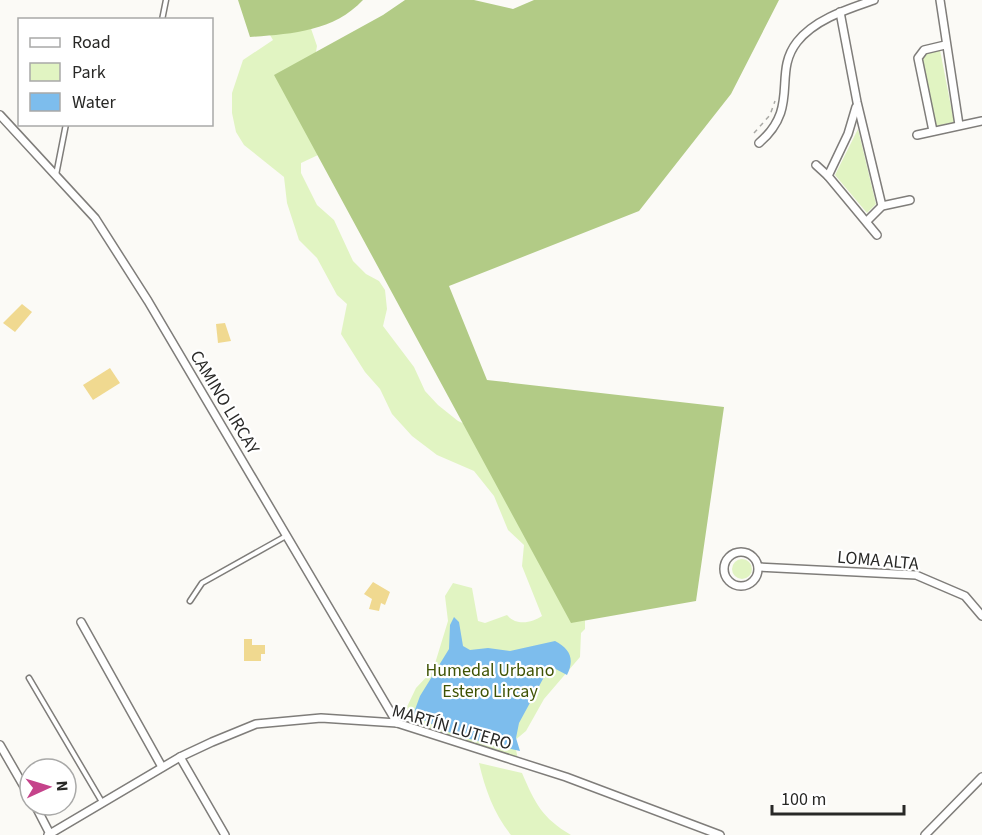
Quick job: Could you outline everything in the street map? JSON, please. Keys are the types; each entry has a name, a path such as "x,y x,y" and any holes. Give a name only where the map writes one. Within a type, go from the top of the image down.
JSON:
{"street":[{"path":"759,143 774,127 782,112 785,100 786,69 796,43 805,33 840,12 874,0"},
{"path":"940,0 945,45 959,125"},
{"path":"840,12 857,102 882,206"},
{"path":"933,130 918,58 924,50 945,45"},
{"path":"828,176 848,134 857,102"},
{"name":"CAMINO LIRCAY","path":"0,115 95,218 148,301 397,723"},
{"path":"917,135 982,120"},
{"path":"816,165 828,176 877,235"},
{"path":"867,221 882,206 910,200"},
{"name":"LOMA ALTA","path":"739,552 752,555 759,567 755,580 744,587 731,583 724,572 728,559 739,552"},
{"name":"LOMA ALTA","path":"759,567 916,575 965,596 982,616"},
{"path":"81,622 162,767"},
{"name":"MARTÍN LUTERO","path":"49,835 180,757 256,724 330,718 397,723 566,777 720,835"},
{"path":"0,745 18,776"},
{"path":"180,757 225,835"},
{"path":"925,835 982,777"},
{"path":"41,817 49,835"}],"lane":[{"path":"162,18 166,0"},
{"path":"56,176 66,126"},
{"path":"190,601 202,583 286,536"},
{"path":"29,678 102,803"}],"green space":[{"path":"238,0 363,0 351,11 325,25 295,32 250,37"},
{"path":"405,0 474,0 513,9 534,0 779,0 731,94 639,211 449,286 487,380 724,407 696,601 571,623 274,75 383,15"},
{"name":"Humedal Urbano Estero Lircay","path":"251,4 307,17 317,46 312,75 318,155 301,163 301,173 317,205 334,220 353,261 366,274 379,281 385,290 387,309 383,326 414,367 425,391 458,421 499,439 585,616 585,629 581,633 580,657 544,699 526,731 514,741 518,759 416,723 404,713 416,688 433,670 448,621 445,596 453,583 472,588 478,621 485,623 507,615 515,621 524,622 542,616 522,566 524,545 508,530 494,496 474,471 437,455 412,436 392,414 380,389 365,372 341,334 347,304 337,295 317,258 299,240 287,203 284,177 244,145 236,132 232,113 232,93 243,60 273,40"},
{"path":"940,50 954,122 936,126 922,58 926,53"},
{"path":"858,129 876,204 867,213 835,175"},
{"path":"742,559 749,562 752,569 749,576 742,579 735,576 732,569 735,562"},
{"path":"479,763 522,773 540,809 561,829 571,835 511,835 491,801"}],"water":[{"path":"454,617 459,622 463,646 470,650 488,648 510,651 555,641 570,655 571,664 567,675 550,666 519,723 516,738 520,751 457,736 413,715 420,696 449,649 450,625"}],"building":[{"path":"22,304 32,312 15,332 3,323"},
{"path":"225,323 231,341 218,343 216,324"},
{"path":"110,368 120,383 93,400 83,385"},
{"path":"373,582 390,592 385,605 381,603 379,611 369,609 372,599 364,594"},
{"path":"244,639 252,639 252,645 265,645 265,654 261,654 261,661 244,661"}]}
